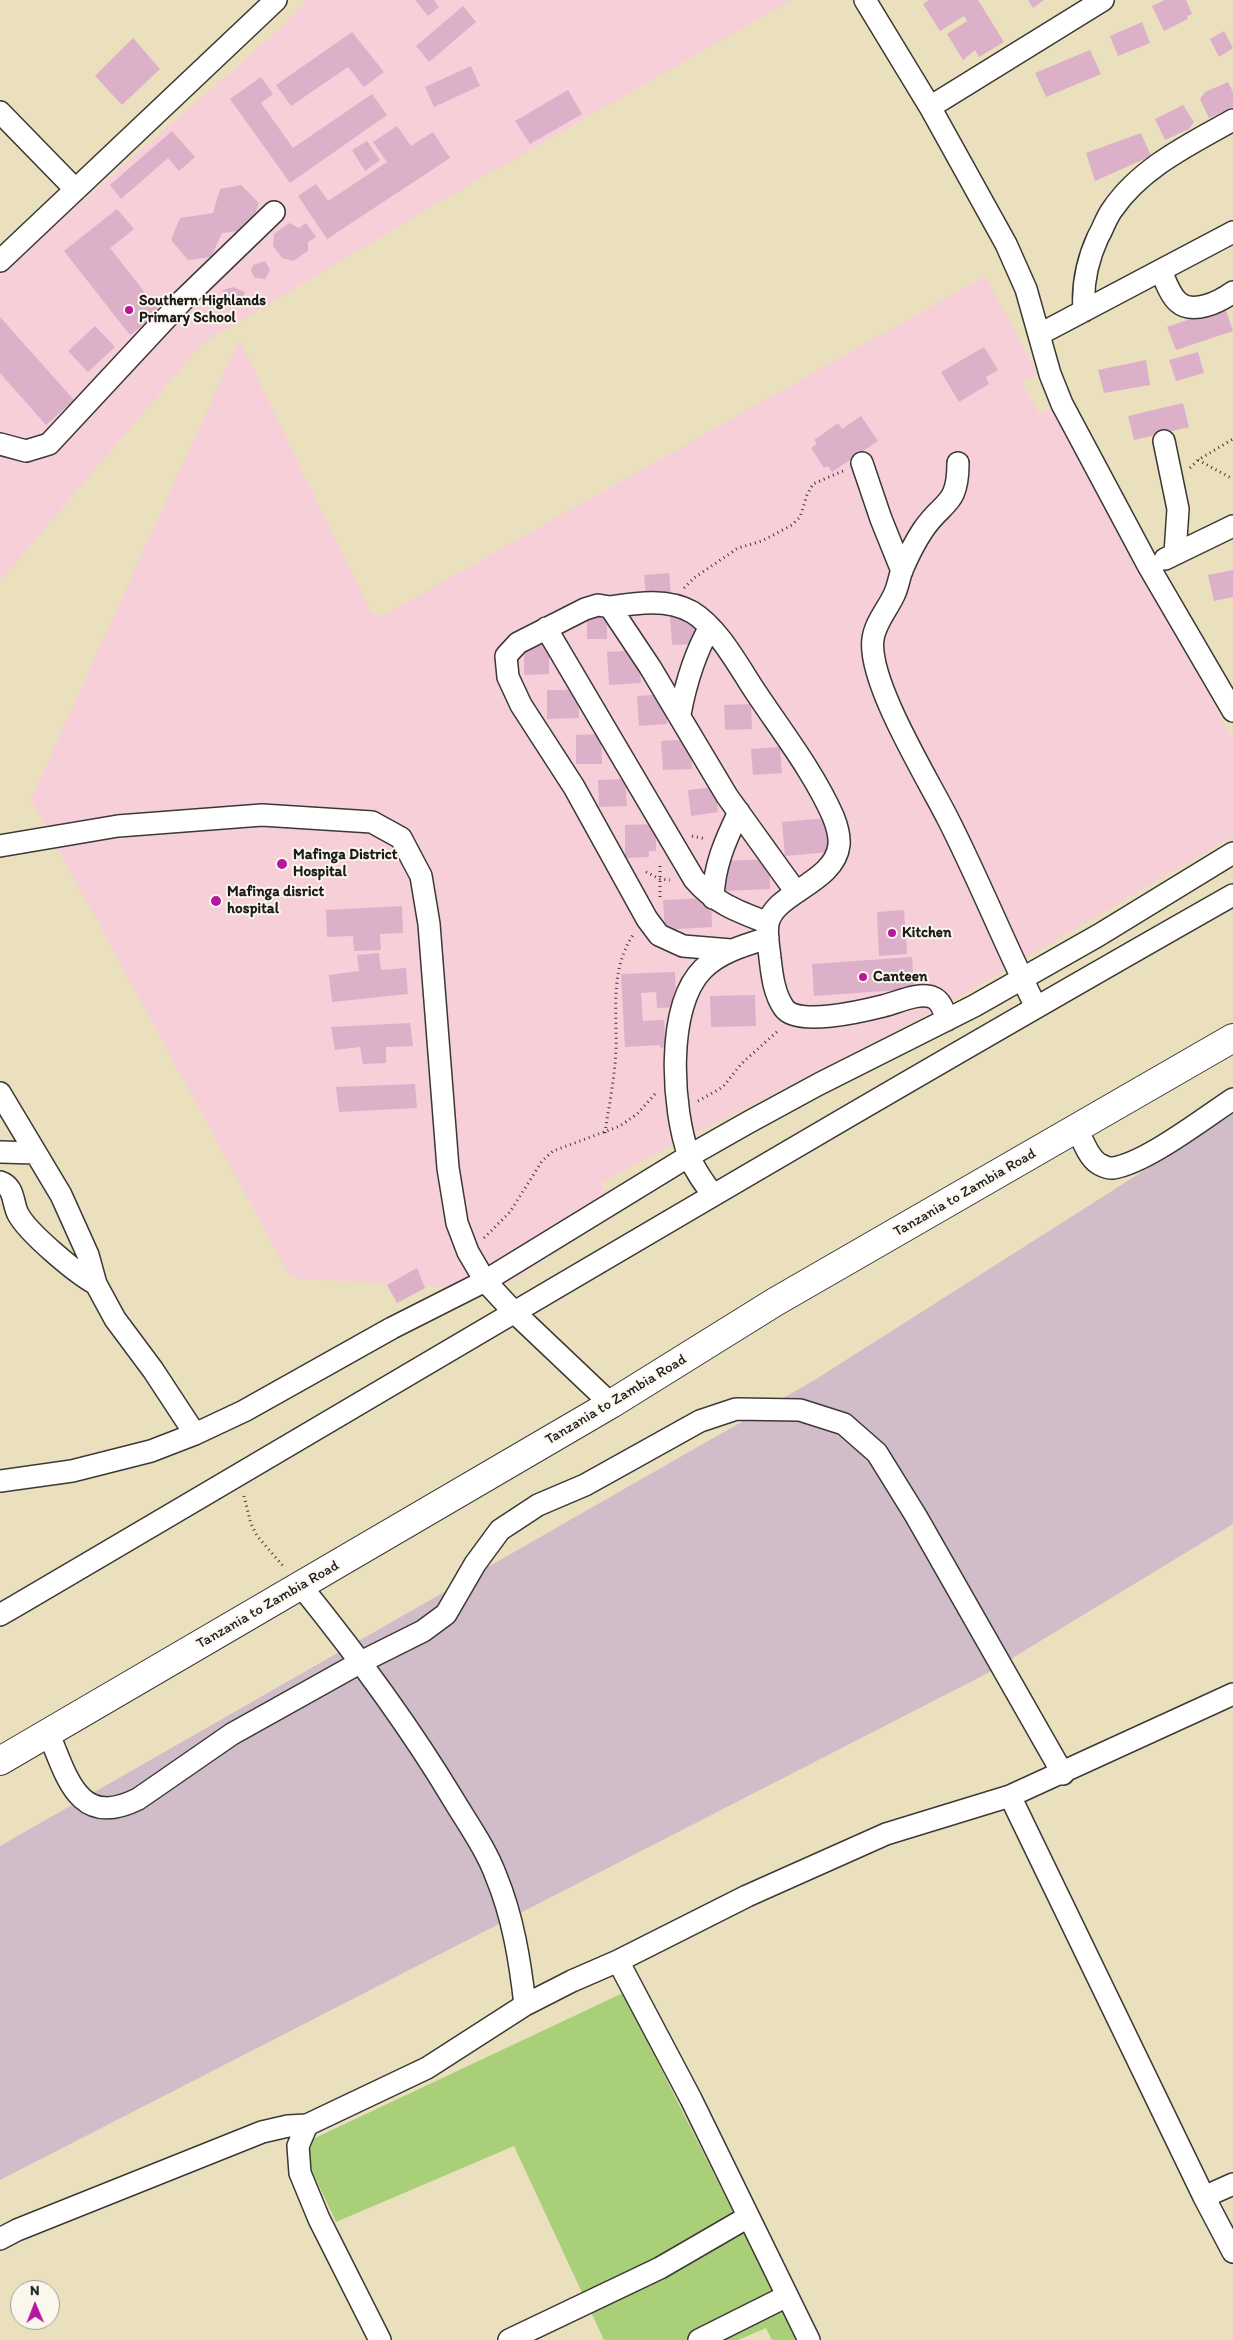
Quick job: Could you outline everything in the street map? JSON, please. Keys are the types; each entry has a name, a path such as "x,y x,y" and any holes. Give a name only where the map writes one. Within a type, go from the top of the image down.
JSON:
{"highway":[{"name":"Tanzania to Zambia Road","path":"0,1761 612,1404 775,1302 1233,1038"}],"street":[{"path":"0,261 276,0"},
{"path":"865,0 930,107 1006,244 1026,289 1050,374 1062,404 1149,567 1231,702"},
{"path":"930,107 1103,0"},
{"path":"0,112 75,189"},
{"path":"1084,311 1082,292 1086,271 1093,249 1111,210 1138,180 1172,155 1233,120"},
{"path":"0,444 26,451 49,444 183,300 274,212"},
{"path":"1040,334 1233,232"},
{"path":"1160,270 1177,302 1189,308 1207,306 1233,292"},
{"path":"1164,442 1175,492 1178,528 1175,554"},
{"path":"862,463 881,519 902,571"},
{"path":"958,463 956,488 952,498 924,528 902,571 895,594 878,623 873,638 873,657 881,683 904,736 949,819 1036,1007"},
{"path":"1149,567 1233,526"},
{"path":"731,950 683,946 653,927 574,787 521,705 508,677 506,656 518,643 585,609 598,605 610,607 636,603 672,604 693,613 710,627 807,770 832,814 839,832 839,847 833,862 818,878 796,892 775,910 768,930 775,991 785,1009 792,1015 818,1017 883,1006 919,996 933,997 940,1003 947,1020"},
{"path":"610,607 680,714 715,777 796,892"},
{"path":"680,714 686,680 693,659 710,627"},
{"path":"546,628 694,879 722,905 768,930"},
{"path":"713,898 716,864 723,844 739,812"},
{"path":"0,846 118,826 262,815 372,822 401,838 421,876 429,924 448,1168 457,1223 468,1252 485,1281 513,1311 612,1404"},
{"path":"0,1481 72,1471 151,1451 195,1434 291,1386 392,1328 485,1281 689,1156 819,1084 947,1020 1233,854"},
{"path":"0,1614 234,1478 513,1311 1036,1007 1233,895"},
{"path":"713,1195 698,1175 689,1156 678,1107 674,1067 678,1028 689,990 702,969 731,950 768,930"},
{"path":"0,1093 61,1195 88,1255 96,1284 115,1319 153,1370 195,1434"},
{"path":"1076,1128 1088,1151 1097,1163 1111,1168 1132,1162 1168,1142 1233,1099"},
{"path":"0,1152 36,1153"},
{"path":"0,1182 11,1190 18,1214 26,1224 80,1275 96,1284"},
{"path":"48,1732 70,1784 92,1807 105,1810 121,1807 138,1799 232,1734 361,1662 423,1631 446,1614 475,1564 500,1530 538,1505 585,1484 700,1421 736,1409 800,1410 844,1424 877,1453 921,1523 1062,1774"},
{"path":"301,1586 361,1662 436,1770 496,1874 507,1905 519,1954 525,2005"},
{"path":"0,2239 26,2226 262,2132 288,2126 307,2125 427,2068 525,2005 747,1896 846,1850 886,1834 1010,1796 1062,1774 1233,1694"},
{"path":"1010,1796 1204,2197 1233,2252"},
{"path":"618,1961 658,2034 808,2340"},
{"path":"307,2125 298,2146 300,2173 319,2219 380,2340"},
{"path":"1204,2197 1233,2184"},
{"path":"509,2340 660,2268 748,2217"},
{"path":"700,2340 787,2296"}],"path":[{"path":"1175,492 1184,474 1198,460 1233,439"},
{"path":"1198,460 1233,479"},
{"path":"672,604 694,578 726,558 738,548 762,541 792,525 800,517 807,495 813,484 862,463"},
{"path":"605,1133 616,1049 615,1015 619,965 625,947 653,927 661,824"},
{"path":"678,1107 723,1088 740,1064 774,1036 792,1015"},
{"path":"468,1252 510,1212 542,1161 553,1151 620,1126 637,1114 658,1091 674,1067"},
{"path":"234,1478 241,1489 251,1524 257,1536 301,1586"}],"shaded area":[{"name":"Southern Highlands Primary School","path":"307,0 791,0 445,199 203,343 0,581 0,276 64,217 282,27"},
{"path":"985,276 1038,374 1022,382 1039,415 1054,406 1233,741 1233,836 944,1006 602,1182 611,1217 497,1290 291,1278 31,799 239,340 372,614 384,615"},
{"path":"1233,1114 1233,1524 986,1674 0,2180 0,1846 813,1381"}],"green space":[{"path":"623,1993 797,2340 772,2340 766,2328 738,2340 604,2340 514,2146 336,2222 300,2145"}],"building":[{"path":"415,0 434,0 439,7 428,16"},
{"path":"929,0 978,0 1004,42 979,57 975,50 963,60 947,34 967,21 964,16 940,31 923,4"},
{"path":"1028,0 1044,0 1033,8"},
{"path":"1165,0 1186,0 1192,14 1187,16 1188,19 1164,31 1152,6"},
{"path":"463,6 476,22 429,62 416,46"},
{"path":"1142,22 1150,43 1118,56 1110,36"},
{"path":"1224,31 1233,48 1219,57 1210,39"},
{"path":"352,32 384,72 364,87 348,67 291,106 276,85"},
{"path":"133,38 160,69 122,105 95,76"},
{"path":"1090,50 1101,74 1046,97 1035,73"},
{"path":"471,66 480,86 434,107 425,87"},
{"path":"261,77 273,94 261,103 293,148 372,94 387,115 290,183 230,99"},
{"path":"1228,82 1233,92 1233,107 1209,118 1200,99 1205,92"},
{"path":"568,90 582,114 530,144 515,121"},
{"path":"1183,105 1194,122 1189,129 1165,140 1155,119"},
{"path":"397,126 411,146 433,132 450,158 327,239 298,196 316,184 328,201 387,162 373,142"},
{"path":"172,131 195,157 179,171 168,158 121,199 110,185"},
{"path":"1141,133 1151,156 1095,181 1086,153"},
{"path":"367,141 380,160 365,171 352,150"},
{"path":"241,185 259,203 249,230 222,233 211,257 188,260 171,240 180,218 213,213 220,189"},
{"path":"117,209 134,229 110,248 160,312 130,335 64,251"},
{"path":"289,223 299,228 306,223 316,237 308,242 308,251 293,261 282,258 273,246 274,234"},
{"path":"265,261 270,270 265,279 255,278 251,271 253,265"},
{"path":"233,287 245,292 242,300 235,307 224,305 223,290"},
{"path":"1225,307 1233,331 1176,350 1167,327"},
{"path":"0,317 74,400 46,425 0,373"},
{"path":"95,326 115,347 88,372 68,351"},
{"path":"984,347 998,370 986,377 989,384 959,402 941,372"},
{"path":"1198,352 1204,373 1176,381 1169,360"},
{"path":"1146,360 1150,385 1104,393 1098,370"},
{"path":"1183,403 1189,427 1134,440 1128,416"},
{"path":"861,416 878,441 832,472 828,466 824,468 811,448 817,444 814,440 838,423 842,429"},
{"path":"1233,570 1233,597 1214,601 1208,575"},
{"path":"669,573 671,597 646,599 644,575"},
{"path":"607,610 607,639 587,639 587,611"},
{"path":"695,616 696,644 672,645 670,617"},
{"path":"524,645 549,645 549,674 524,675"},
{"path":"639,650 641,683 609,685 607,652"},
{"path":"547,690 578,690 579,718 547,719"},
{"path":"665,694 667,724 639,726 637,696"},
{"path":"751,704 752,729 725,730 724,705"},
{"path":"601,734 602,764 576,764 576,735"},
{"path":"690,739 692,769 663,770 661,741"},
{"path":"780,747 782,773 753,775 751,749"},
{"path":"625,779 627,806 599,807 598,780"},
{"path":"715,787 718,812 691,816 688,790"},
{"path":"828,818 831,852 785,856 782,822"},
{"path":"656,824 656,851 649,851 649,857 625,858 625,825"},
{"path":"769,859 770,889 723,891 721,861"},
{"path":"711,898 712,927 665,930 663,900"},
{"path":"402,906 403,933 380,934 381,950 354,951 353,936 327,937 326,910"},
{"name":"Kitchen","path":"904,910 907,954 879,956 877,912"},
{"path":"379,953 381,970 406,968 408,994 332,1002 329,975 359,971 357,955"},
{"name":"Canteen","path":"912,957 914,989 814,996 812,964"},
{"path":"675,972 676,1007 657,1008 656,992 641,993 643,1021 664,1020 666,1047 660,1048 660,1045 625,1047 621,974"},
{"path":"755,995 756,1026 711,1027 710,996"},
{"path":"410,1023 413,1046 386,1047 386,1063 363,1064 360,1047 335,1050 331,1027"},
{"path":"415,1084 417,1108 339,1112 336,1087"},
{"path":"417,1268 425,1288 397,1303 387,1285"}],"place":[{"name":"Southern Highlands Primary School","path":"129,310"},
{"name":"Mafinga District Hospital","path":"282,864"},
{"name":"Mafinga disrict hospital","path":"216,901"},
{"name":"Kitchen","path":"892,933"},
{"name":"Canteen","path":"863,977"}]}
